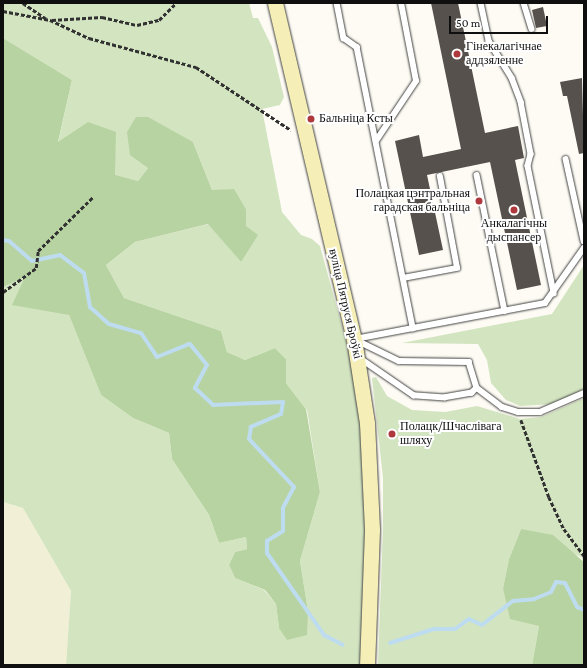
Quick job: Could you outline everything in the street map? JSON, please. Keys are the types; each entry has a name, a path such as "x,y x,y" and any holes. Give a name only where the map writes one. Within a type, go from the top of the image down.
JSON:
{"main road":[{"name":"вуліца Пятруся Броўкі","path":"275,3 305,139 358,358 372,478 370,610 367,665"}],"lane":[{"path":"337,3 344,38 357,47 413,328"},
{"path":"376,141 416,81 401,3"},
{"path":"481,3 489,41 512,78 521,102 532,154 528,166 554,293"},
{"path":"524,3 532,30"},
{"path":"566,159 584,241"},
{"path":"477,175 505,311"},
{"path":"403,278 457,268 440,177"},
{"path":"354,339 545,303 554,293 584,248"},
{"path":"354,339 398,361 469,362 477,388 502,407 518,412 540,412 584,393"},
{"path":"358,358 414,396 445,398 472,393 477,388"}],"path":[{"path":"24,3 50,20 90,38 196,66 305,139"},
{"path":"3,11 50,20 102,17 137,25 158,20 176,3"},
{"path":"3,292 36,268 38,251 94,196"},
{"path":"518,412 549,496 564,529 584,556"}],"shaded area":[{"path":"3,502 23,508 71,591 66,665 3,665"}],"green space":[{"path":"3,3 249,3 253,18 258,18 272,47 284,97 280,105 262,109 282,212 301,235 312,239 320,246 351,359 361,424 365,530 360,665 66,665 71,591 23,508 3,502 3,287 26,276 69,315 101,395 133,418 169,433 172,459 209,515 219,543 246,537 247,549 235,552 229,565 235,578 264,590 276,604 279,628 308,611 300,561 320,492 307,410 286,383 286,359 275,348 245,360 227,352 221,331 124,298 106,265 135,242 209,224 241,262 246,209 234,190 212,190 193,142 148,168 138,181 115,176 58,143 72,80 3,38"},
{"path":"3,38 72,80 58,142 88,122 116,132 115,175 138,181 148,168 130,155 127,132 136,117 148,117 193,142 212,190 234,189 246,209 246,226 258,235 241,262 208,224 135,242 106,265 124,298 221,331 227,352 245,360 275,348 286,359 286,383 306,409 320,492 300,561 308,611 307,635 287,640 279,628 276,604 265,590 235,578 229,565 235,552 247,549 246,537 219,543 209,515 172,459 169,433 133,418 101,395 69,315 12,305 25,277 3,287"},
{"path":"584,265 584,389 553,404 520,406 506,400 491,383 487,360 478,344 402,343 552,314"},
{"path":"376,377 387,396 412,410 445,412 477,406 520,419 541,417 584,398 584,562 581,557 521,529 509,559 503,588 539,626 532,665 378,665 383,530 383,478 372,378"},
{"path":"521,529 553,535 584,562 584,665 532,665 539,626 510,619 503,588 509,559"}],"building":[{"path":"431,3 458,3 485,133 518,126 524,158 515,160 541,285 517,290 490,162 427,175 443,250 419,255 395,141 419,135 423,157 461,149"},
{"path":"543,7 547,26 536,28 532,10"},
{"path":"582,78 584,153 579,154 567,96 563,96 560,82"}],"waterway":[{"path":"3,240 9,241 32,261 60,255 84,273 90,307 109,324 141,333 157,357 190,344 207,365 195,388 213,405 283,402 281,414 251,427 249,439 294,487 283,508 283,531 267,541 267,553 324,635 343,645"},
{"path":"390,643 434,629 455,629 469,619 482,625 513,601 534,599 551,592 556,582 565,583 577,607 584,610"}],"place":[{"name":"Гінекалагічнае аддзяленне","path":"457,54"},
{"name":"Бальніца Ксты","path":"311,119"},
{"name":"Полацкая цэнтральная гарадская бальніца","path":"479,201"},
{"name":"Анкалагічны дыспансер","path":"514,210"},
{"name":"Полацк/Шчаслівага шляху","path":"392,434"}]}
